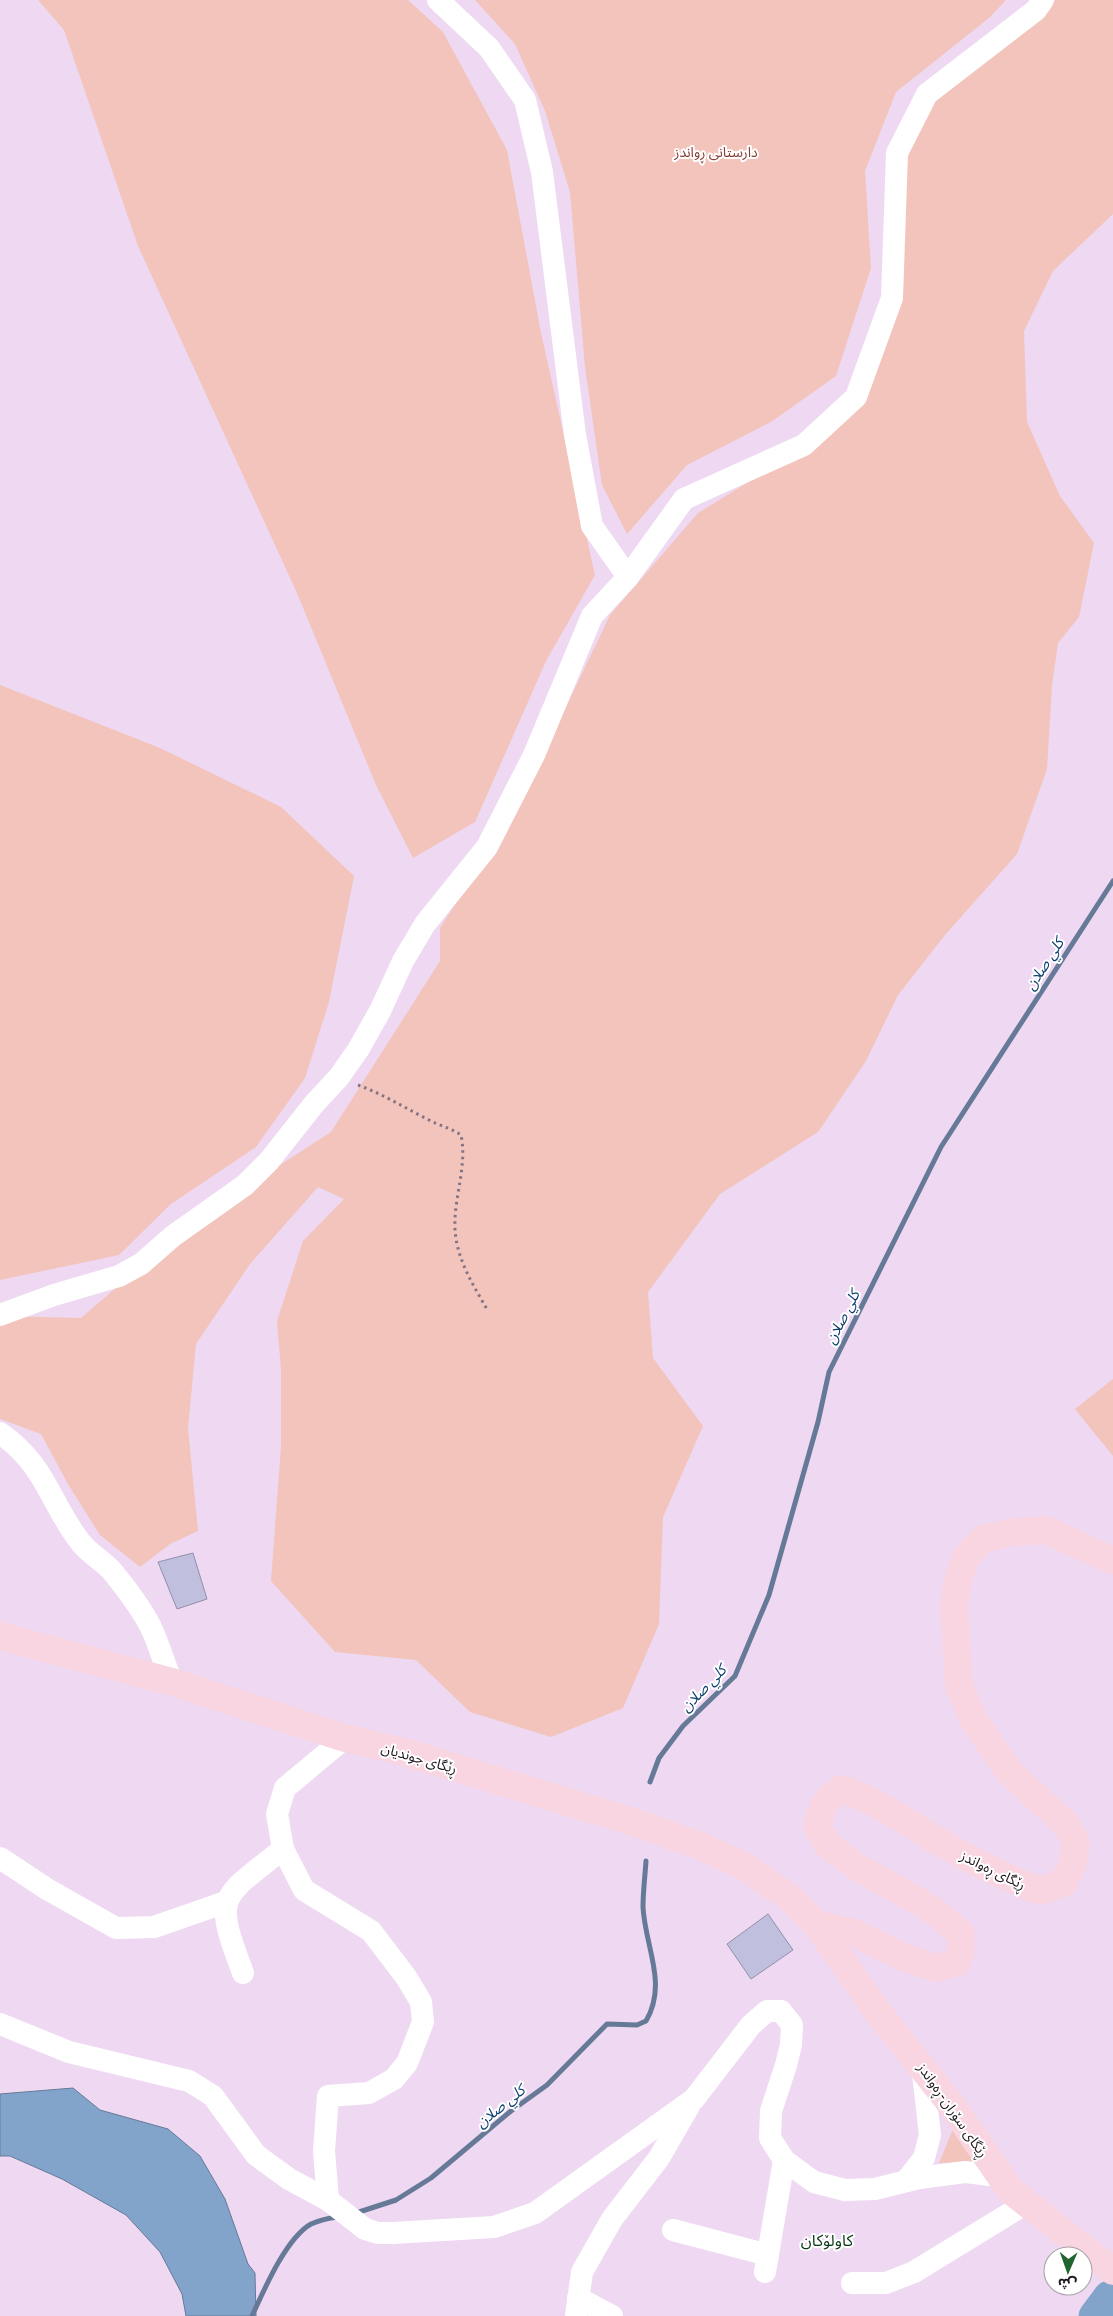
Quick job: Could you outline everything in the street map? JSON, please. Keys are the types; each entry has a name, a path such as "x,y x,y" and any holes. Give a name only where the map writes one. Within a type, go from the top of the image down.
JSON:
{"main road":[{"name":"ڕێگای ڕەواندز","path":"817,1926 852,1932 902,1957 936,1968 956,1963 961,1952 961,1934 943,1918 857,1867 827,1844 817,1826 822,1808 828,1796 842,1789 859,1794 890,1810 957,1852 1034,1889 1045,1890 1064,1882 1073,1863 1076,1842 1066,1824 1010,1773 975,1722 959,1686 954,1604 958,1580 966,1558 983,1538 1012,1532 1046,1530 1113,1562"},
{"name":"ڕێگای جوندیان","path":"7,1643 172,1682 344,1738 404,1752 696,1844 722,1854 766,1880 790,1898 817,1926"},
{"name":"ڕێگای سۆران-ڕەواندز","path":"817,1926 874,2007 922,2064 974,2135 999,2176 1010,2190 1025,2204 1113,2271"}],"street":[{"path":"438,0 490,48 526,100 542,172 576,435 592,526 628,577"},
{"path":"0,1315 54,1295 119,1276 141,1264 173,1236 245,1185 269,1161 338,1077 367,1034 403,961 425,924 487,847 534,754 592,616 628,577 684,499 804,446 856,397 892,298 897,153 927,94 1036,10 1043,0"},
{"path":"0,1433 26,1453 44,1478 82,1544 112,1571 135,1604 152,1630 172,1682"},
{"path":"333,2204 324,2151 328,2096 369,2093 394,2079 407,2063 423,2022 420,2002 406,1977 371,1932 304,1890 283,1849 277,1814 285,1788 344,1738"},
{"path":"243,1973 228,1933 224,1916 226,1902 233,1889 283,1849"},
{"path":"0,1858 47,1889 116,1928 154,1926 226,1902"},
{"path":"612,2316 577,2307 582,2272 612,2218 659,2158 694,2098 751,2025 767,2011 781,2011 792,2025 791,2045 771,2111 770,2138 784,2160 814,2182 845,2190 875,2189 906,2181 965,2172 999,2176"},
{"path":"0,2024 69,2052 189,2081 213,2096 256,2155 290,2179 333,2204 365,2229 378,2233 494,2227 535,2213 694,2098"},
{"path":"906,2181 924,2158 930,2135 922,2064"},
{"path":"673,2230 766,2263 784,2160"},
{"path":"852,2283 886,2283 914,2272 1025,2204"}],"path":[{"path":"338,1077 375,1091 435,1123 453,1129 461,1135 462,1161 454,1221 457,1245 465,1272 488,1311"}],"green space":[{"path":"38,0 408,0 443,32 507,150 541,333 595,575 546,661 475,822 413,858 376,785 297,593 138,246 64,30"},
{"name":"دارستانی ڕواندز","path":"475,0 1006,0 989,18 896,92 865,171 871,268 836,376 771,422 687,465 627,534 602,485 585,367 570,192 545,111 515,44"},
{"path":"1055,0 1113,0 1113,214 1053,271 1024,331 1027,422 1060,496 1094,543 1079,617 1058,643 1052,686 1047,769 1017,854 945,935 898,995 866,1061 818,1132 720,1194 648,1292 653,1358 703,1426 663,1517 659,1624 623,1708 551,1737 470,1712 416,1660 335,1652 271,1581 281,1447 281,1370 277,1321 303,1241 344,1199 318,1187 250,1264 196,1344 188,1428 198,1531 170,1544 140,1567 100,1535 69,1486 41,1434 0,1419 0,1316 81,1318 192,1222 331,1132 440,961 440,928 524,795 610,615 698,513 768,470 877,363 908,146 932,104 1051,7"},
{"path":"0,685 160,748 281,807 354,876 329,1002 305,1078 256,1147 171,1204 119,1255 0,1280"},
{"path":"1113,1379 1113,1456 1075,1409"},
{"path":"953,2129 981,2162 939,2163"}],"water":[{"path":"73,2088 100,2110 168,2129 200,2156 225,2199 248,2264 255,2273 256,2316 186,2316 182,2294 160,2252 126,2215 62,2179 10,2156 0,2156 0,2094"}],"building":[{"path":"193,1553 207,1599 177,1609 158,1562"},
{"path":"768,1914 793,1950 751,1979 727,1944"}],"waterway":[{"name":"كلي صلان","path":"650,1782 659,1758 683,1726 735,1676 769,1595 818,1422 829,1372 941,1147 1113,881"},
{"name":"كلي صلان","path":"356,2213 396,2200 431,2178 511,2111 547,2085 607,2024 637,2025 646,2021 655,1993 654,1965 643,1907 646,1861"},
{"name":"كلي صلان","path":"252,2316 277,2266 293,2241 311,2224 324,2219 338,2217"},
{"path":"1094,2316 1109,2296"}],"district":[{"name":"کاولۆکان","path":"827,2240"}]}
